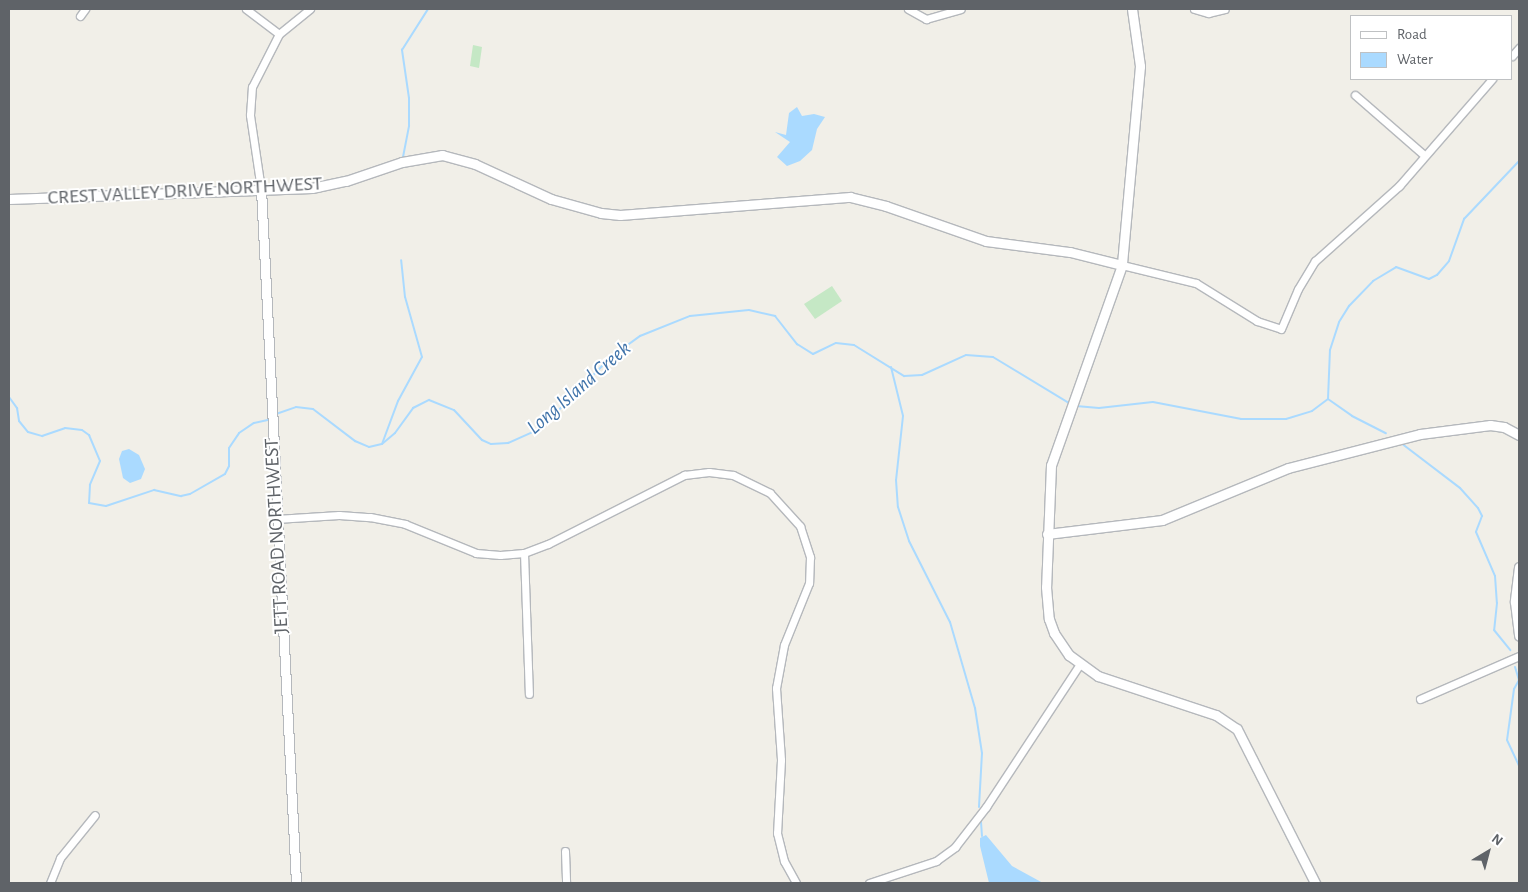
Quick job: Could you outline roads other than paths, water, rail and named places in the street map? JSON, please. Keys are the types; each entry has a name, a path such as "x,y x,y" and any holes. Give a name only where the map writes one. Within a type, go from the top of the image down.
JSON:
{"street":[{"path":"80,16 84,9"},
{"path":"246,9 279,34"},
{"path":"261,189 250,98 256,77 279,34 310,9"},
{"path":"908,9 926,19 961,9"},
{"path":"1132,9 1140,66 1122,265 1068,412 1051,465 1047,534 1049,619 1061,645 1080,664 1118,685 1216,715 1237,730 1315,883"},
{"path":"1194,9 1208,13 1225,9"},
{"path":"1355,95 1424,155 1491,80"},
{"name":"CREST VALLEY DRIVE NORTHWEST","path":"9,200 328,186 399,162 442,155 475,164 551,199 601,213 620,215 850,198 886,206 986,241 1070,252 1196,283 1257,321 1281,329 1298,289 1315,261 1375,209 1424,155"},
{"name":"JETT ROAD NORTHWEST","path":"261,189 276,519 296,883"},
{"path":"1047,534 1162,520 1288,468 1420,434 1490,425 1504,427 1519,436"},
{"path":"276,519 339,515 370,516 404,524 476,552 500,555 524,553 548,544 672,479 696,473 721,472 744,479 770,493 791,512 806,541 811,572 805,597 783,649 776,688 781,760 777,833 784,861 796,883"},
{"path":"524,553 529,694"},
{"path":"1519,567 1515,608 1519,636"},
{"path":"1420,699 1519,656"},
{"path":"870,883 936,861 955,847 986,807 1080,664"},
{"path":"50,883 60,858 95,815"},
{"path":"565,851 566,883"}],"water":[{"path":"797,107 802,116 814,114 825,117 817,129 812,150 800,161 787,166 777,157 790,142 775,132 786,135 789,113"},
{"path":"129,449 139,455 145,469 141,479 130,483 123,478 119,459 122,451"},
{"path":"986,835 1012,866 1043,883 989,883 980,846 980,838"}],"waterway":[{"path":"403,157 409,126 409,98 402,50 428,9"},
{"name":"Long Island Creek","path":"1076,406 1099,408 1153,402 1241,419 1286,419 1312,411 1328,399 1330,350 1339,322 1349,306 1373,281 1396,267 1429,279 1437,275 1449,261 1464,219 1519,161"},
{"path":"382,444 398,401 422,357 405,297 401,260"},
{"name":"Long Island Creek","path":"276,414 296,407 313,409 355,441 369,447 382,444 395,433 413,408 429,400 454,410 482,440 491,444 508,443 541,428 611,357 640,336 690,316 749,310 775,316 797,344 813,354 836,343 854,345 904,376 922,375 966,355 993,357 1069,403"},
{"path":"891,367 903,416 896,480 898,507 909,541 950,622 975,708 982,753 979,807"},
{"name":"Long Island Creek","path":"9,397 17,408 19,421 28,432 42,436 65,428 82,430 89,435 100,461 90,485 89,503 106,506 154,490 181,496 190,494 225,474 229,466 229,448 239,433 254,423 268,420"},
{"path":"1328,399 1352,416 1386,433"},
{"path":"1401,443 1460,488 1478,508 1482,516 1476,532 1495,576 1497,603 1494,630 1510,650"},
{"path":"1515,667 1519,680 1514,689 1507,740 1519,766"},
{"path":"981,822 982,836"}]}
